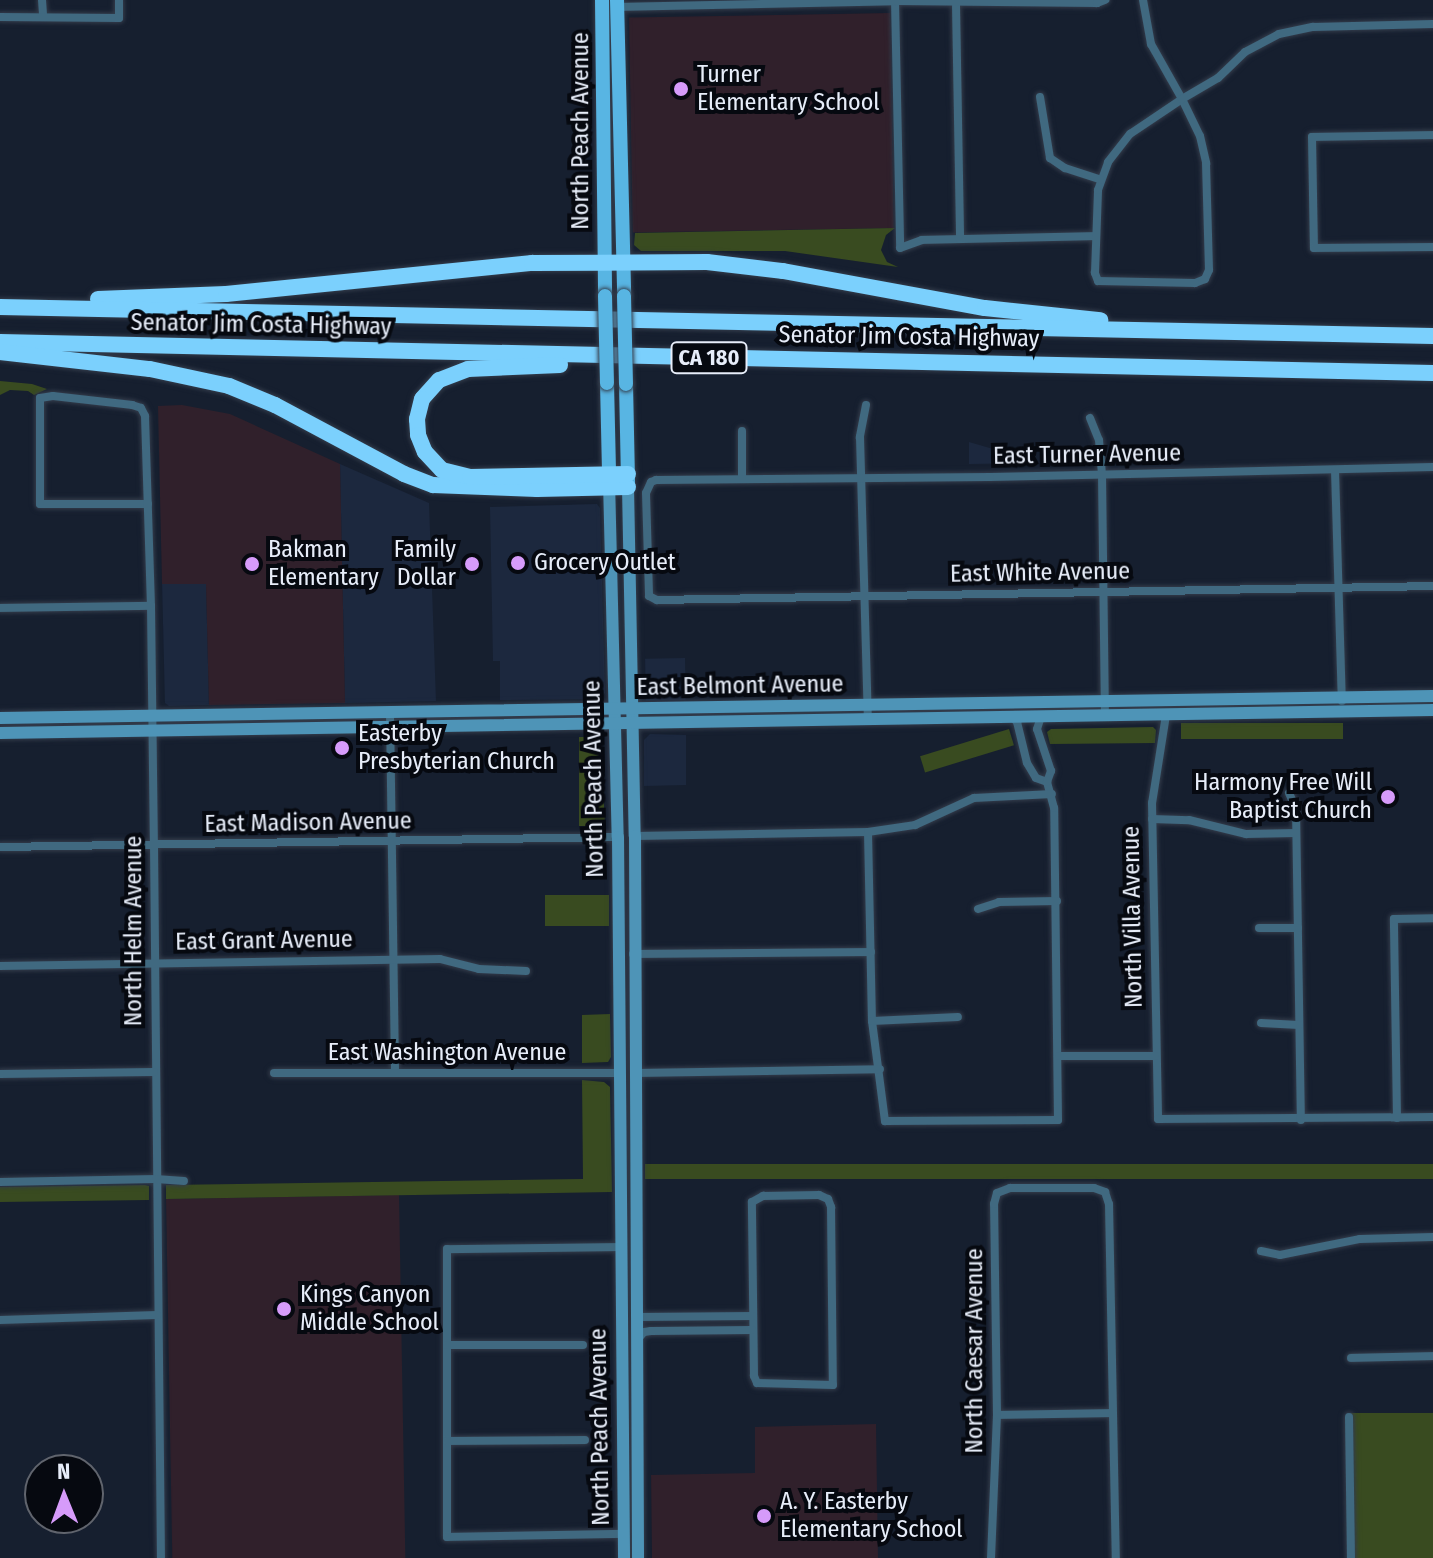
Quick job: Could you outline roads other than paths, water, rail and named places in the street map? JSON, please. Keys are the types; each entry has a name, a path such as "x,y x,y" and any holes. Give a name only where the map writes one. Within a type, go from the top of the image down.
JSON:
{"highway":[{"path":"0,305 226,294 487,267 604,261 748,266 985,308 1209,331"},
{"name":"Senator Jim Costa Highway","path":"0,305 1433,336"},
{"name":"Senator Jim Costa Highway","path":"0,342 1433,373"},
{"path":"0,352 150,369 229,386 275,405 404,474 433,485 628,480"},
{"path":"609,481 450,474 430,459 420,443 417,419 422,399 439,380 468,369 874,360"}],"main road":[{"name":"North Peach Avenue","path":"610,3 604,74 610,87 612,118 621,164 633,709 638,1558"},
{"name":"North Peach Avenue","path":"610,3 612,118 604,261 618,837 624,1558"},
{"name":"East Belmont Avenue","path":"0,718 867,706 1105,709 1341,697 1433,696"},
{"name":"East Belmont Avenue","path":"0,733 1013,718 1105,709 1166,715 1433,710"},
{"path":"618,873 624,890 626,946 633,954"},
{"path":"619,1073 626,1081 628,1118 634,1134"},
{"path":"620,1247 627,1255 629,1307 636,1317"}],"street":[{"path":"42,0 43,16"},
{"path":"0,17 119,18 119,0"},
{"path":"610,3 895,1 956,4 1097,3 1105,0"},
{"path":"1143,0 1151,44 1182,99 1200,136 1206,163 1209,270 1205,279 1195,283 1098,281 1095,273 1095,236 1101,180 1108,162 1130,134 1182,99 1218,78 1245,52 1279,34 1313,27 1433,24"},
{"path":"895,1 900,248 922,240 1095,236"},
{"path":"956,4 960,239"},
{"path":"1040,97 1050,158 1065,168 1101,180"},
{"path":"1433,135 1312,137 1314,248 1433,247"},
{"name":"North Helm Avenue","path":"148,504 40,504 40,398 53,396 141,408 145,416 148,504 151,606 161,1558"},
{"path":"866,405 860,437 868,721"},
{"path":"1090,418 1099,440 1102,474 1105,709"},
{"path":"742,431 742,478"},
{"name":"East Turner Avenue","path":"649,596 646,493 651,482 1433,467"},
{"path":"1335,470 1342,712"},
{"name":"East White Avenue","path":"649,596 657,600 1433,586"},
{"path":"0,608 151,606"},
{"path":"390,713 395,1072"},
{"name":"North Villa Avenue","path":"1166,715 1152,819 1158,1119 1301,1120"},
{"path":"868,832 872,1021 885,1121 1058,1120 1057,901 1052,794 1047,782 1051,771 1037,729 1041,717"},
{"path":"1013,718 1027,763 1036,778 1047,782"},
{"path":"1289,793 1296,809 1301,1120 1433,1117"},
{"path":"635,836 868,832 915,825 974,798 1052,794"},
{"path":"1152,819 1189,820 1246,834 1296,833"},
{"name":"East Madison Avenue","path":"0,847 618,837"},
{"path":"978,909 999,902 1057,901"},
{"path":"1397,1118 1394,919 1433,918"},
{"path":"1259,928 1298,928"},
{"path":"633,954 871,952"},
{"name":"East Grant Avenue","path":"0,966 440,959 479,969 526,971"},
{"path":"872,1021 958,1017"},
{"path":"1261,1023 1299,1025"},
{"path":"1059,1056 1155,1056"},
{"path":"635,1073 880,1069"},
{"path":"0,1074 154,1072"},
{"name":"East Washington Avenue","path":"274,1073 619,1073"},
{"path":"0,1182 184,1181"},
{"name":"North Caesar Avenue","path":"991,1558 997,1415 994,1204 997,1193 1010,1188 1094,1188 1105,1192 1109,1204 1112,1413"},
{"path":"819,1195 828,1199 831,1207 833,1385 757,1383 752,1330 750,1208 754,1199 763,1196 819,1195"},
{"path":"1261,1251 1280,1255 1360,1239 1433,1237"},
{"path":"620,1247 447,1249 447,1537 623,1534"},
{"path":"0,1320 157,1315"},
{"path":"636,1317 753,1316"},
{"path":"636,1343 644,1332 651,1331 752,1330"},
{"path":"447,1345 583,1345"},
{"path":"1351,1358 1433,1356"},
{"path":"997,1415 1112,1413 1116,1558"},
{"path":"1349,1417 1351,1558"},
{"path":"447,1441 585,1440"}],"place":[{"name":"Turner Elementary School","path":"681,89"},
{"name":"Grocery Outlet","path":"518,563"},
{"name":"Bakman Elementary","path":"252,564"},
{"name":"Family Dollar","path":"472,564"},
{"name":"Easterby Presbyterian Church","path":"342,748"},
{"name":"Harmony Free Will Baptist Church","path":"1388,797"},
{"name":"Kings Canyon Middle School","path":"284,1309"},
{"name":"A. Y. Easterby Elementary School","path":"764,1516"}]}
